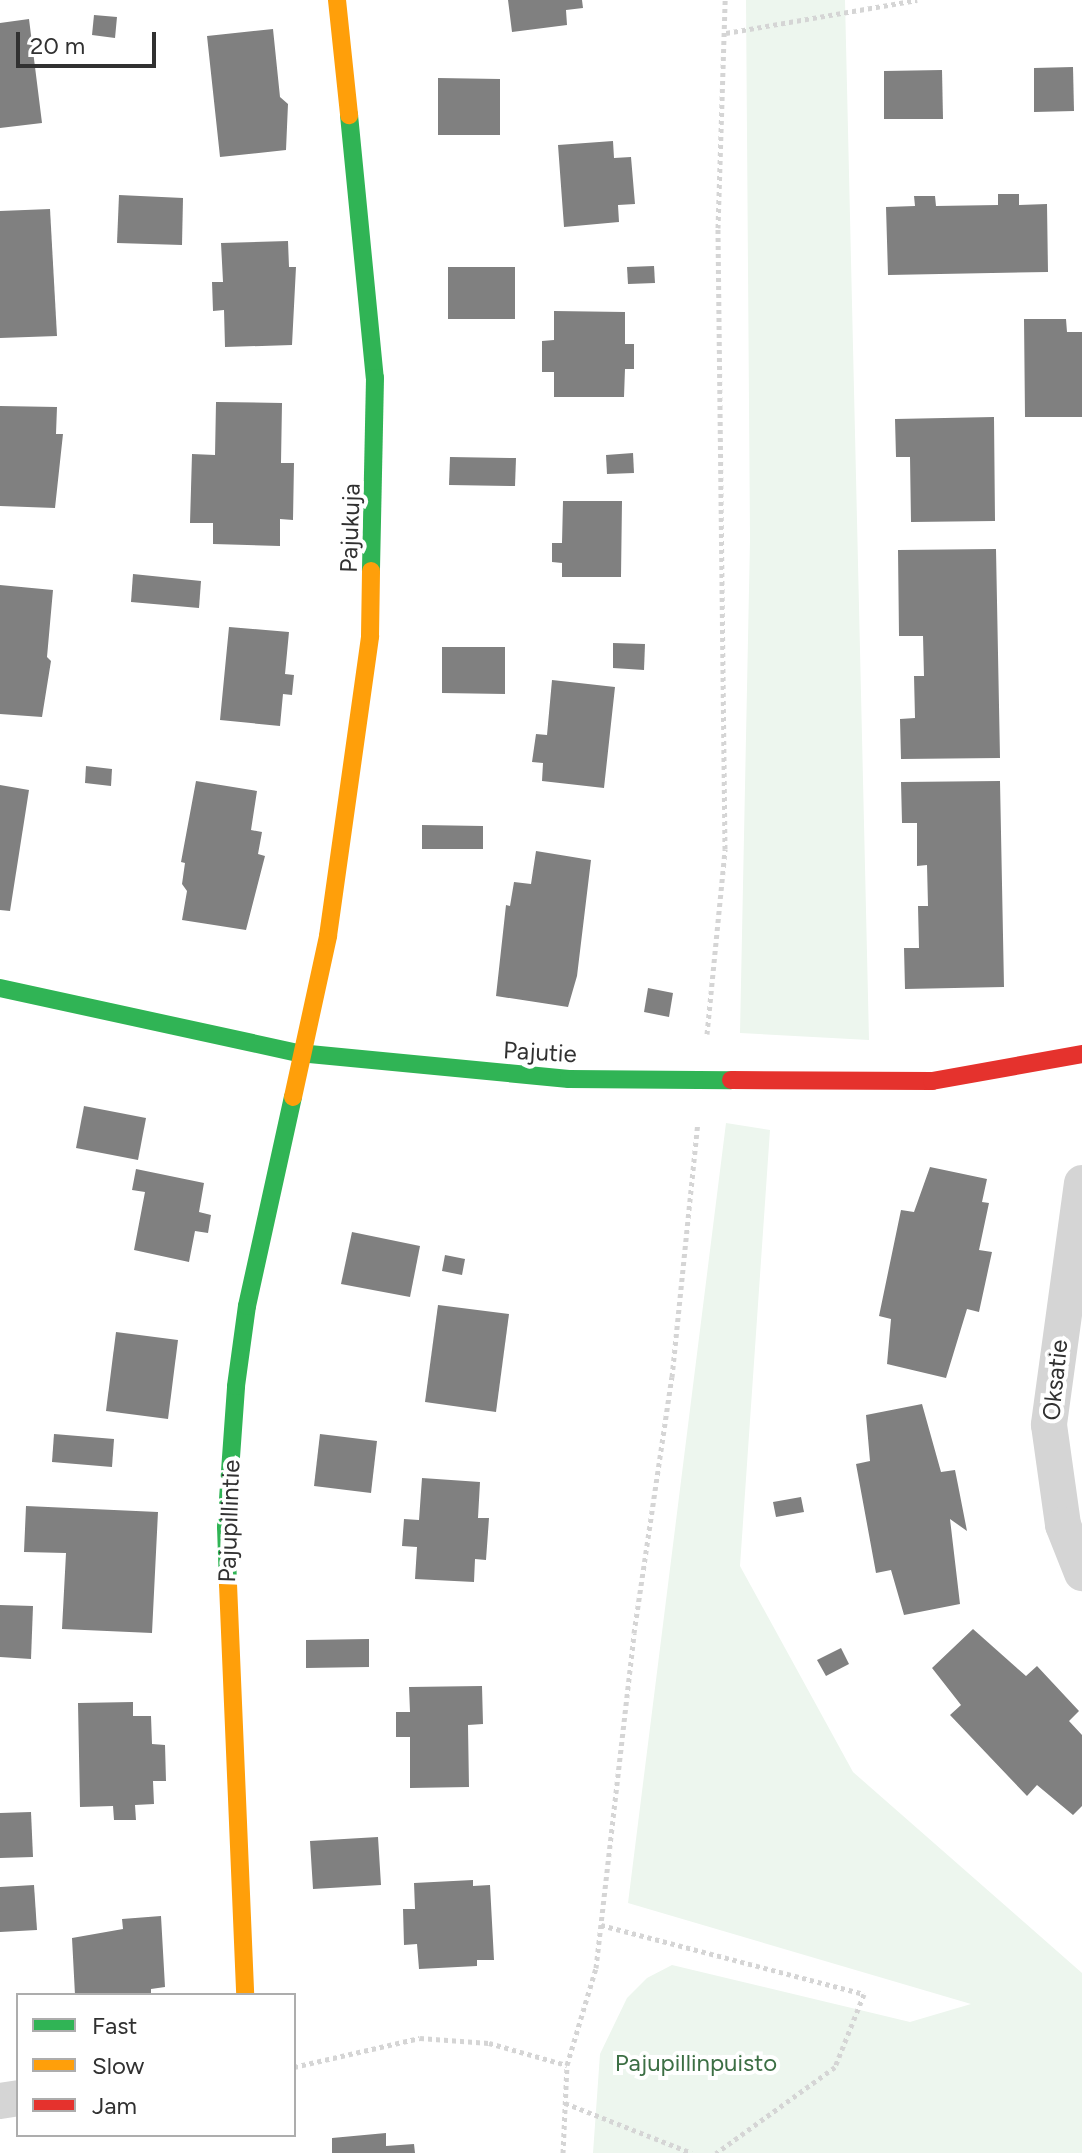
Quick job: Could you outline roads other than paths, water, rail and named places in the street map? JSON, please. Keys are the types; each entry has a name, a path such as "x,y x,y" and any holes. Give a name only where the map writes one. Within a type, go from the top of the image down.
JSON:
{"street":[{"name":"Pajukuja","path":"299,1053 328,936 354,769 370,636 377,497 375,378 365,243 337,0"},
{"name":"Pajutie","path":"0,988 299,1053 569,1079 839,1083 932,1081 1082,1054"},
{"name":"Pajupillintie","path":"245,1993 226,1527 247,1306 299,1053"},
{"name":"Oksatie","path":"1082,1183 1049,1425 1063,1525 1082,1573"}],"park label":[{"name":"Pajupillinpuisto","path":"696,2063"}]}
